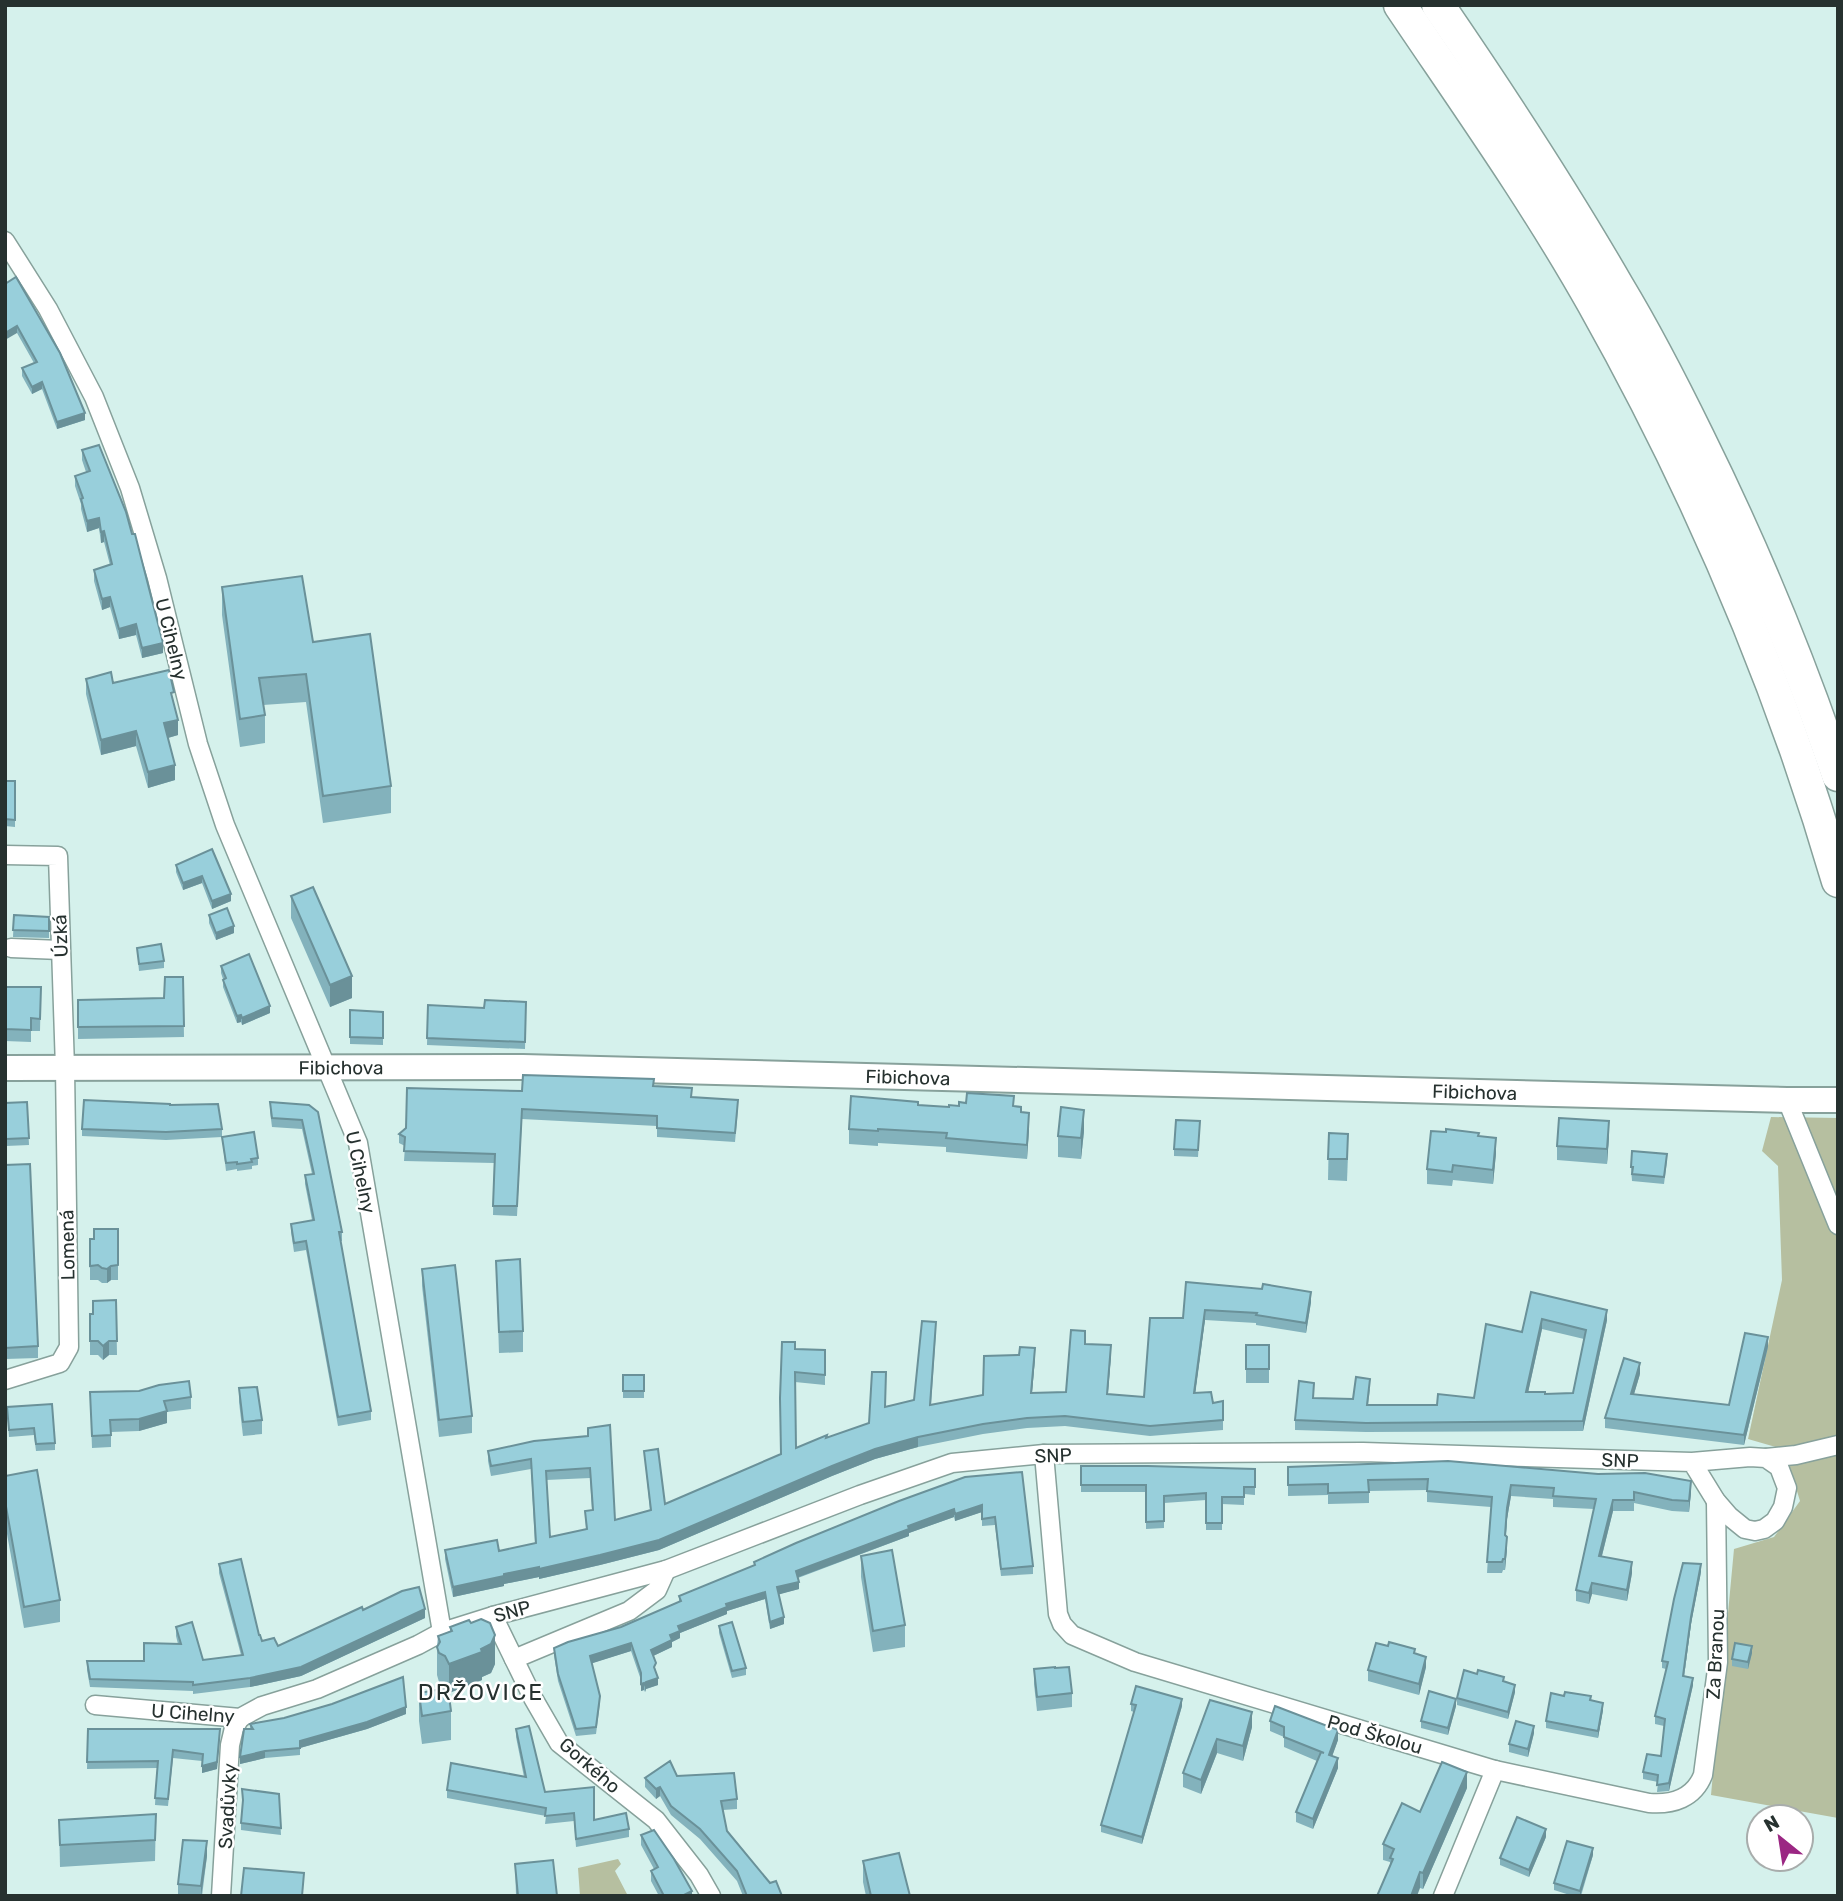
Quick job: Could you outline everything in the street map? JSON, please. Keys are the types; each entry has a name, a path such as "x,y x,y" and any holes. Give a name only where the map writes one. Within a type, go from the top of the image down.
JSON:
{"highway":[{"path":"1400,5 1536,209 1592,301 1646,401 1704,519 1749,625 1789,728 1838,881"},
{"path":"1438,5 1498,93 1619,287 1668,377 1732,506 1778,612 1819,717 1838,775"}],"street":[{"name":"U Cihelny","path":"5,241 48,309 94,397 130,488 157,578 198,744 225,825 358,1143 442,1632 317,1689 262,1706 240,1718 95,1705"},
{"name":"Úzká","path":"5,855 58,856 65,1068"},
{"path":"12,948 60,950"},
{"name":"Fibichova","path":"5,1068 523,1067 1838,1100"},
{"name":"Lomená","path":"5,1380 60,1363 69,1347 65,1068"},
{"path":"1799,1100 1838,1225"},
{"name":"SNP","path":"442,1632 666,1570 860,1494 952,1463 1044,1454 1363,1452 1692,1462 1796,1455 1838,1446"},
{"name":"Pod Školou","path":"1044,1454 1058,1614 1062,1624 1072,1635 1135,1662 1495,1770 1649,1803 1663,1804 1683,1798"},
{"path":"1692,1462 1716,1501 1729,1516 1745,1529 1755,1531 1764,1529 1775,1521 1783,1507 1787,1488 1779,1467 1766,1458"},
{"name":"Za Branou","path":"1683,1798 1697,1787 1703,1775 1718,1662 1716,1501"},
{"path":"514,1659 629,1611 657,1590 666,1570"},
{"name":"Gorkého","path":"493,1616 533,1698 559,1743 656,1820 699,1875 711,1896"},
{"name":"Svadůvky","path":"221,1896 230,1745 234,1728 240,1718"},
{"path":"1443,1896 1495,1770"}],"green space":[{"path":"1771,1117 1838,1118 1838,1437 1786,1450 1748,1439 1782,1280 1778,1166 1762,1151"},
{"path":"1838,1452 1838,1818 1815,1814 1815,1803 1755,1803 1711,1795 1734,1549 1774,1537 1800,1501 1789,1465"},
{"path":"618,1859 621,1864 615,1871 628,1896 580,1896 578,1868"}],"building":[{"path":"16,277 60,353 85,413 57,422 42,382 32,387 22,368 37,362 17,326 5,333 5,284"},
{"path":"99,445 132,534 135,534 163,643 142,648 136,624 119,629 110,597 102,599 94,570 112,564 99,518 87,521 75,476 90,471 82,450"},
{"path":"302,576 313,642 370,634 391,786 323,796 306,674 259,678 265,715 240,719 222,587"},
{"path":"169,670 174,692 171,693 178,720 164,723 175,765 148,772 136,731 101,740 86,679 111,672 113,683"},
{"path":"5,781 15,781 15,820 5,819"},
{"path":"212,849 231,894 212,901 202,876 183,883 176,865"},
{"path":"313,887 352,976 330,985 291,896"},
{"path":"227,908 234,926 216,933 209,915"},
{"path":"14,915 49,917 49,931 13,930"},
{"path":"161,944 164,961 139,964 137,948"},
{"path":"249,954 270,1006 242,1018 241,1015 237,1016 223,980 226,978 221,966"},
{"path":"165,977 183,977 184,1026 78,1027 78,1000 164,998"},
{"path":"5,987 41,987 40,1019 31,1018 31,1030 5,1029"},
{"path":"485,1000 526,1002 525,1042 427,1038 428,1005 484,1008"},
{"path":"350,1010 383,1012 383,1038 350,1037"},
{"path":"523,1075 654,1079 653,1086 692,1088 691,1097 738,1100 735,1133 657,1128 657,1116 522,1109 517,1206 493,1206 495,1154 404,1151 405,1137 399,1134 406,1128 407,1088 522,1091"},
{"path":"967,1093 1014,1096 1013,1106 1021,1107 1021,1112 1029,1113 1027,1145 946,1138 947,1133 849,1129 851,1096 949,1107 959,1106 959,1102 966,1103"},
{"path":"84,1100 170,1105 218,1104 222,1129 166,1132 82,1129"},
{"path":"27,1102 29,1138 6,1139 5,1103"},
{"path":"270,1102 309,1105 318,1112 342,1232 339,1232 371,1411 338,1417 306,1241 294,1243 291,1224 314,1220 305,1175 314,1174 302,1120 272,1118"},
{"path":"1061,1107 1084,1110 1081,1138 1058,1136"},
{"path":"1559,1118 1609,1121 1607,1149 1557,1146"},
{"path":"1176,1120 1200,1121 1198,1150 1174,1149"},
{"path":"1446,1129 1496,1138 1493,1170 1453,1165 1452,1172 1427,1169 1431,1131 1446,1132"},
{"path":"254,1132 258,1158 251,1159 252,1162 226,1163 222,1137"},
{"path":"1329,1133 1348,1134 1347,1159 1328,1159"},
{"path":"1632,1151 1667,1154 1664,1177 1632,1174"},
{"path":"30,1164 38,1346 5,1348 5,1165"},
{"path":"94,1229 118,1229 118,1265 107,1269 98,1265 90,1266 90,1239 94,1239"},
{"path":"520,1259 523,1331 499,1332 496,1261"},
{"path":"455,1265 472,1416 439,1420 422,1269"},
{"path":"1186,1282 1262,1289 1263,1284 1311,1292 1306,1323 1256,1315 1257,1313 1205,1310 1194,1393 1211,1392 1213,1403 1223,1401 1223,1420 1150,1426 1065,1416 1027,1418 918,1437 875,1449 832,1466 659,1540 453,1587 445,1550 497,1540 499,1551 536,1543 531,1459 491,1466 488,1451 534,1441 588,1436 588,1428 610,1425 615,1520 651,1510 644,1451 658,1449 665,1504 781,1454 782,1342 795,1342 795,1349 825,1350 825,1375 795,1372 796,1448 827,1435 826,1438 869,1423 872,1372 886,1372 885,1407 914,1400 922,1321 936,1322 930,1405 983,1395 984,1356 1019,1355 1020,1347 1035,1348 1031,1393 1066,1392 1071,1330 1085,1331 1085,1344 1111,1345 1107,1394 1144,1397 1150,1318 1183,1318","holes":["590,1468 593,1510 585,1511 587,1529 550,1537 546,1471"]},
{"path":"1531,1292 1607,1310 1583,1421 1366,1423 1295,1420 1299,1381 1314,1383 1313,1398 1353,1399 1356,1377 1370,1379 1367,1405 1437,1405 1438,1394 1474,1398 1486,1324 1522,1332","holes":["1542,1319 1586,1330 1573,1393 1526,1392"]},
{"path":"116,1300 117,1341 109,1341 103,1346 98,1341 90,1341 93,1301"},
{"path":"1745,1333 1768,1337 1744,1435 1605,1418 1624,1358 1640,1363 1631,1394 1729,1405"},
{"path":"1246,1345 1269,1345 1269,1369 1246,1369"},
{"path":"623,1375 644,1375 644,1391 623,1391"},
{"path":"189,1381 191,1397 164,1401 167,1411 139,1419 110,1420 111,1435 92,1436 90,1392 139,1391"},
{"path":"257,1387 262,1420 243,1422 239,1388"},
{"path":"52,1404 55,1443 36,1444 34,1428 9,1430 7,1407"},
{"path":"1448,1461 1598,1474 1645,1473 1691,1481 1689,1501 1634,1492 1634,1500 1613,1500 1599,1556 1632,1562 1627,1590 1592,1583 1589,1593 1576,1590 1596,1499 1553,1496 1554,1488 1511,1485 1507,1508 1505,1559 1502,1562 1487,1562 1492,1497 1427,1491 1428,1479 1368,1480 1369,1492 1328,1493 1328,1484 1288,1485 1288,1467"},
{"path":"1081,1466 1255,1469 1255,1487 1244,1487 1244,1497 1222,1497 1222,1523 1206,1523 1206,1493 1164,1496 1164,1521 1146,1522 1146,1485 1081,1485"},
{"path":"37,1470 60,1600 24,1607 5,1501 5,1476"},
{"path":"1022,1472 1033,1566 1001,1569 995,1517 982,1519 982,1505 955,1514 954,1509 908,1526 909,1529 796,1571 799,1582 777,1587 784,1617 770,1622 765,1592 726,1604 727,1607 678,1626 680,1631 670,1635 672,1640 651,1650 658,1678 646,1682 645,1685 641,1684 641,1673 631,1643 590,1656 600,1696 596,1727 576,1729 558,1674 554,1648 621,1627 681,1601 679,1596 755,1565 754,1562 899,1501 965,1477"},
{"path":"892,1550 905,1625 873,1631 861,1556"},
{"path":"241,1559 259,1635 262,1641 274,1638 278,1646 402,1591 419,1587 425,1609 301,1667 250,1678 193,1685 193,1682 90,1679 87,1661 144,1661 144,1643 181,1644 176,1627 192,1622 203,1660 243,1655 219,1564"},
{"path":"1683,1563 1701,1564 1683,1676 1693,1678 1669,1783 1657,1785 1658,1775 1643,1772 1647,1754 1661,1756 1665,1719 1655,1716 1668,1662 1662,1661"},
{"path":"481,1619 490,1623 495,1635 491,1644 481,1649 482,1652 449,1664 445,1656 439,1653 438,1636 452,1631 450,1627"},
{"path":"732,1622 746,1668 732,1671 719,1626"},
{"path":"1389,1642 1415,1649 1414,1653 1426,1657 1419,1684 1368,1670 1376,1643 1388,1646"},
{"path":"1735,1643 1752,1646 1748,1662 1732,1659"},
{"path":"1069,1667 1072,1693 1037,1697 1034,1669"},
{"path":"1464,1670 1477,1674 1478,1670 1504,1677 1503,1681 1515,1685 1508,1712 1457,1698"},
{"path":"403,1677 406,1707 367,1722 300,1741 300,1748 265,1751 240,1757 244,1729 253,1729 250,1724 284,1718 332,1704"},
{"path":"1136,1686 1182,1699 1142,1837 1101,1825 1136,1705 1131,1704"},
{"path":"448,1688 451,1711 422,1716 419,1693"},
{"path":"1429,1691 1456,1699 1448,1728 1421,1721"},
{"path":"1565,1692 1591,1696 1590,1700 1603,1703 1598,1731 1546,1721 1551,1693 1564,1696"},
{"path":"1210,1700 1252,1712 1243,1746 1217,1739 1201,1780 1183,1773"},
{"path":"1275,1706 1338,1730 1329,1755 1338,1758 1313,1819 1296,1812 1321,1752 1324,1753 1284,1737 1284,1727 1270,1721"},
{"path":"1516,1721 1534,1726 1528,1749 1509,1744"},
{"path":"529,1726 545,1792 594,1787 594,1820 626,1813 629,1829 576,1839 574,1813 545,1816 546,1808 447,1790 451,1763 526,1777 516,1729"},
{"path":"88,1729 220,1729 217,1762 202,1766 203,1754 173,1750 168,1799 155,1798 158,1761 87,1762"},
{"path":"670,1761 677,1776 734,1773 737,1799 721,1801 727,1831 770,1883 776,1881 782,1896 747,1896 737,1871 700,1829 671,1806 660,1787 656,1789 645,1778"},
{"path":"1442,1762 1467,1772 1423,1873 1420,1872 1411,1896 1377,1896 1393,1859 1390,1858 1394,1849 1383,1844 1402,1803 1420,1812"},
{"path":"242,1789 279,1794 281,1828 241,1823"},
{"path":"156,1814 155,1840 60,1845 59,1820"},
{"path":"1517,1817 1546,1829 1529,1870 1500,1858"},
{"path":"654,1830 692,1891 682,1896 664,1896 651,1871 658,1867 641,1835"},
{"path":"183,1840 207,1841 201,1886 178,1884"},
{"path":"1567,1841 1593,1848 1580,1891 1554,1883"},
{"path":"899,1853 910,1896 871,1896 863,1861"},
{"path":"553,1860 557,1896 518,1896 515,1864"},
{"path":"244,1868 304,1873 302,1896 241,1896"}],"district":[{"name":"DRŽOVICE","path":"481,1692"}]}
